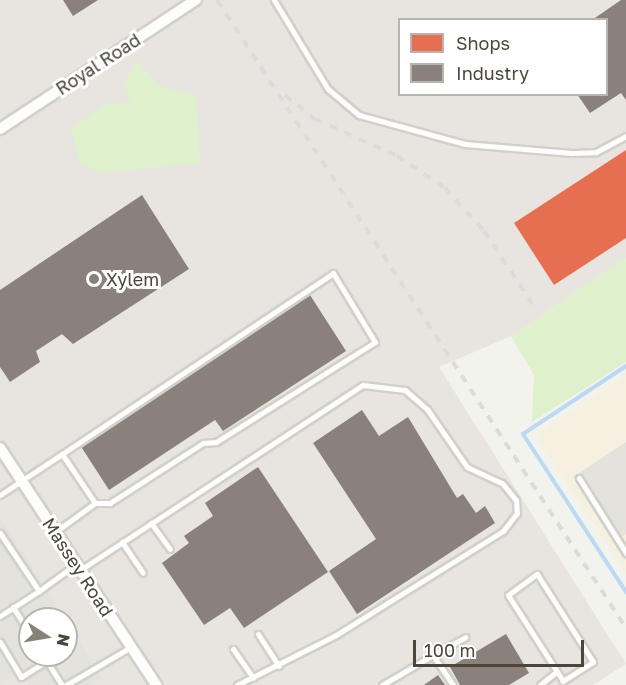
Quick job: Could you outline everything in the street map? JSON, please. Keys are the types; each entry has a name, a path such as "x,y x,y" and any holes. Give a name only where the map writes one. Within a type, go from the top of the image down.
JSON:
{"street":[{"name":"Royal Road","path":"0,129 196,0"},
{"name":"Massey Road","path":"0,448 156,685"}],"lane":[{"path":"274,0 328,89 359,115 465,144 548,151 596,152 626,136"},
{"path":"0,495 333,273 375,342 216,442 203,443 110,503 94,503 55,532"},
{"path":"0,615 122,542 363,385 382,384 405,390 427,409 467,467 502,483 516,500 517,513 503,531 279,666 237,685"},
{"path":"62,454 94,503"},
{"path":"579,478 626,553"},
{"path":"151,523 170,549"},
{"path":"0,533 39,591"},
{"path":"122,542 143,573"},
{"path":"537,574 593,662 563,681 556,672 508,595 537,574"},
{"path":"13,607 18,615"},
{"path":"258,634 279,666"},
{"path":"382,685 465,637"},
{"path":"0,642 21,677 37,667"},
{"path":"51,667 64,685 131,646"},
{"path":"233,649 253,678"},
{"path":"433,655 453,685"},
{"path":"540,685 556,672"}],"shaded area":[{"path":"0,0 626,0 626,258 511,336 439,367 626,664 593,685 0,685"},
{"path":"626,374 626,573 535,435"},
{"path":"626,442 626,534 615,541 573,477"},
{"path":"0,517 57,607 18,607 18,667 78,667 78,639 103,678 92,685 28,685 19,671 0,683"}],"green space":[{"path":"137,61 160,86 196,96 200,163 103,173 80,163 71,128 105,104 131,102 123,83"},
{"path":"626,258 626,362 532,422 534,375 511,336"}],"building: Shops":[{"path":"626,150 626,238 554,285 514,223"}],"building: Industry":[{"path":"63,0 98,0 73,16"},
{"path":"621,0 626,0 626,100 621,93 590,113 578,96 608,96 608,18 595,18"},
{"name":"Xylem","path":"142,195 189,269 73,344 62,334 36,351 40,362 10,382 0,367 0,290"},
{"path":"310,295 346,351 223,431 215,420 109,490 80,445"},
{"path":"362,410 379,436 408,417 457,498 463,494 476,513 485,506 495,523 357,614 329,571 376,539 313,443"},
{"path":"258,467 328,572 244,628 230,608 204,625 162,563 189,543 184,536 213,516 205,503"},
{"path":"506,634 529,673 509,685 460,685 450,667"},
{"path":"438,675 445,685 424,685"}],"waterway":[{"path":"626,366 523,434 626,592"}],"railway":[{"path":"217,0 626,628"},
{"path":"285,95 315,119 397,156 445,188 484,231 533,305"}],"place":[{"name":"Xylem","path":"94,279"}]}
